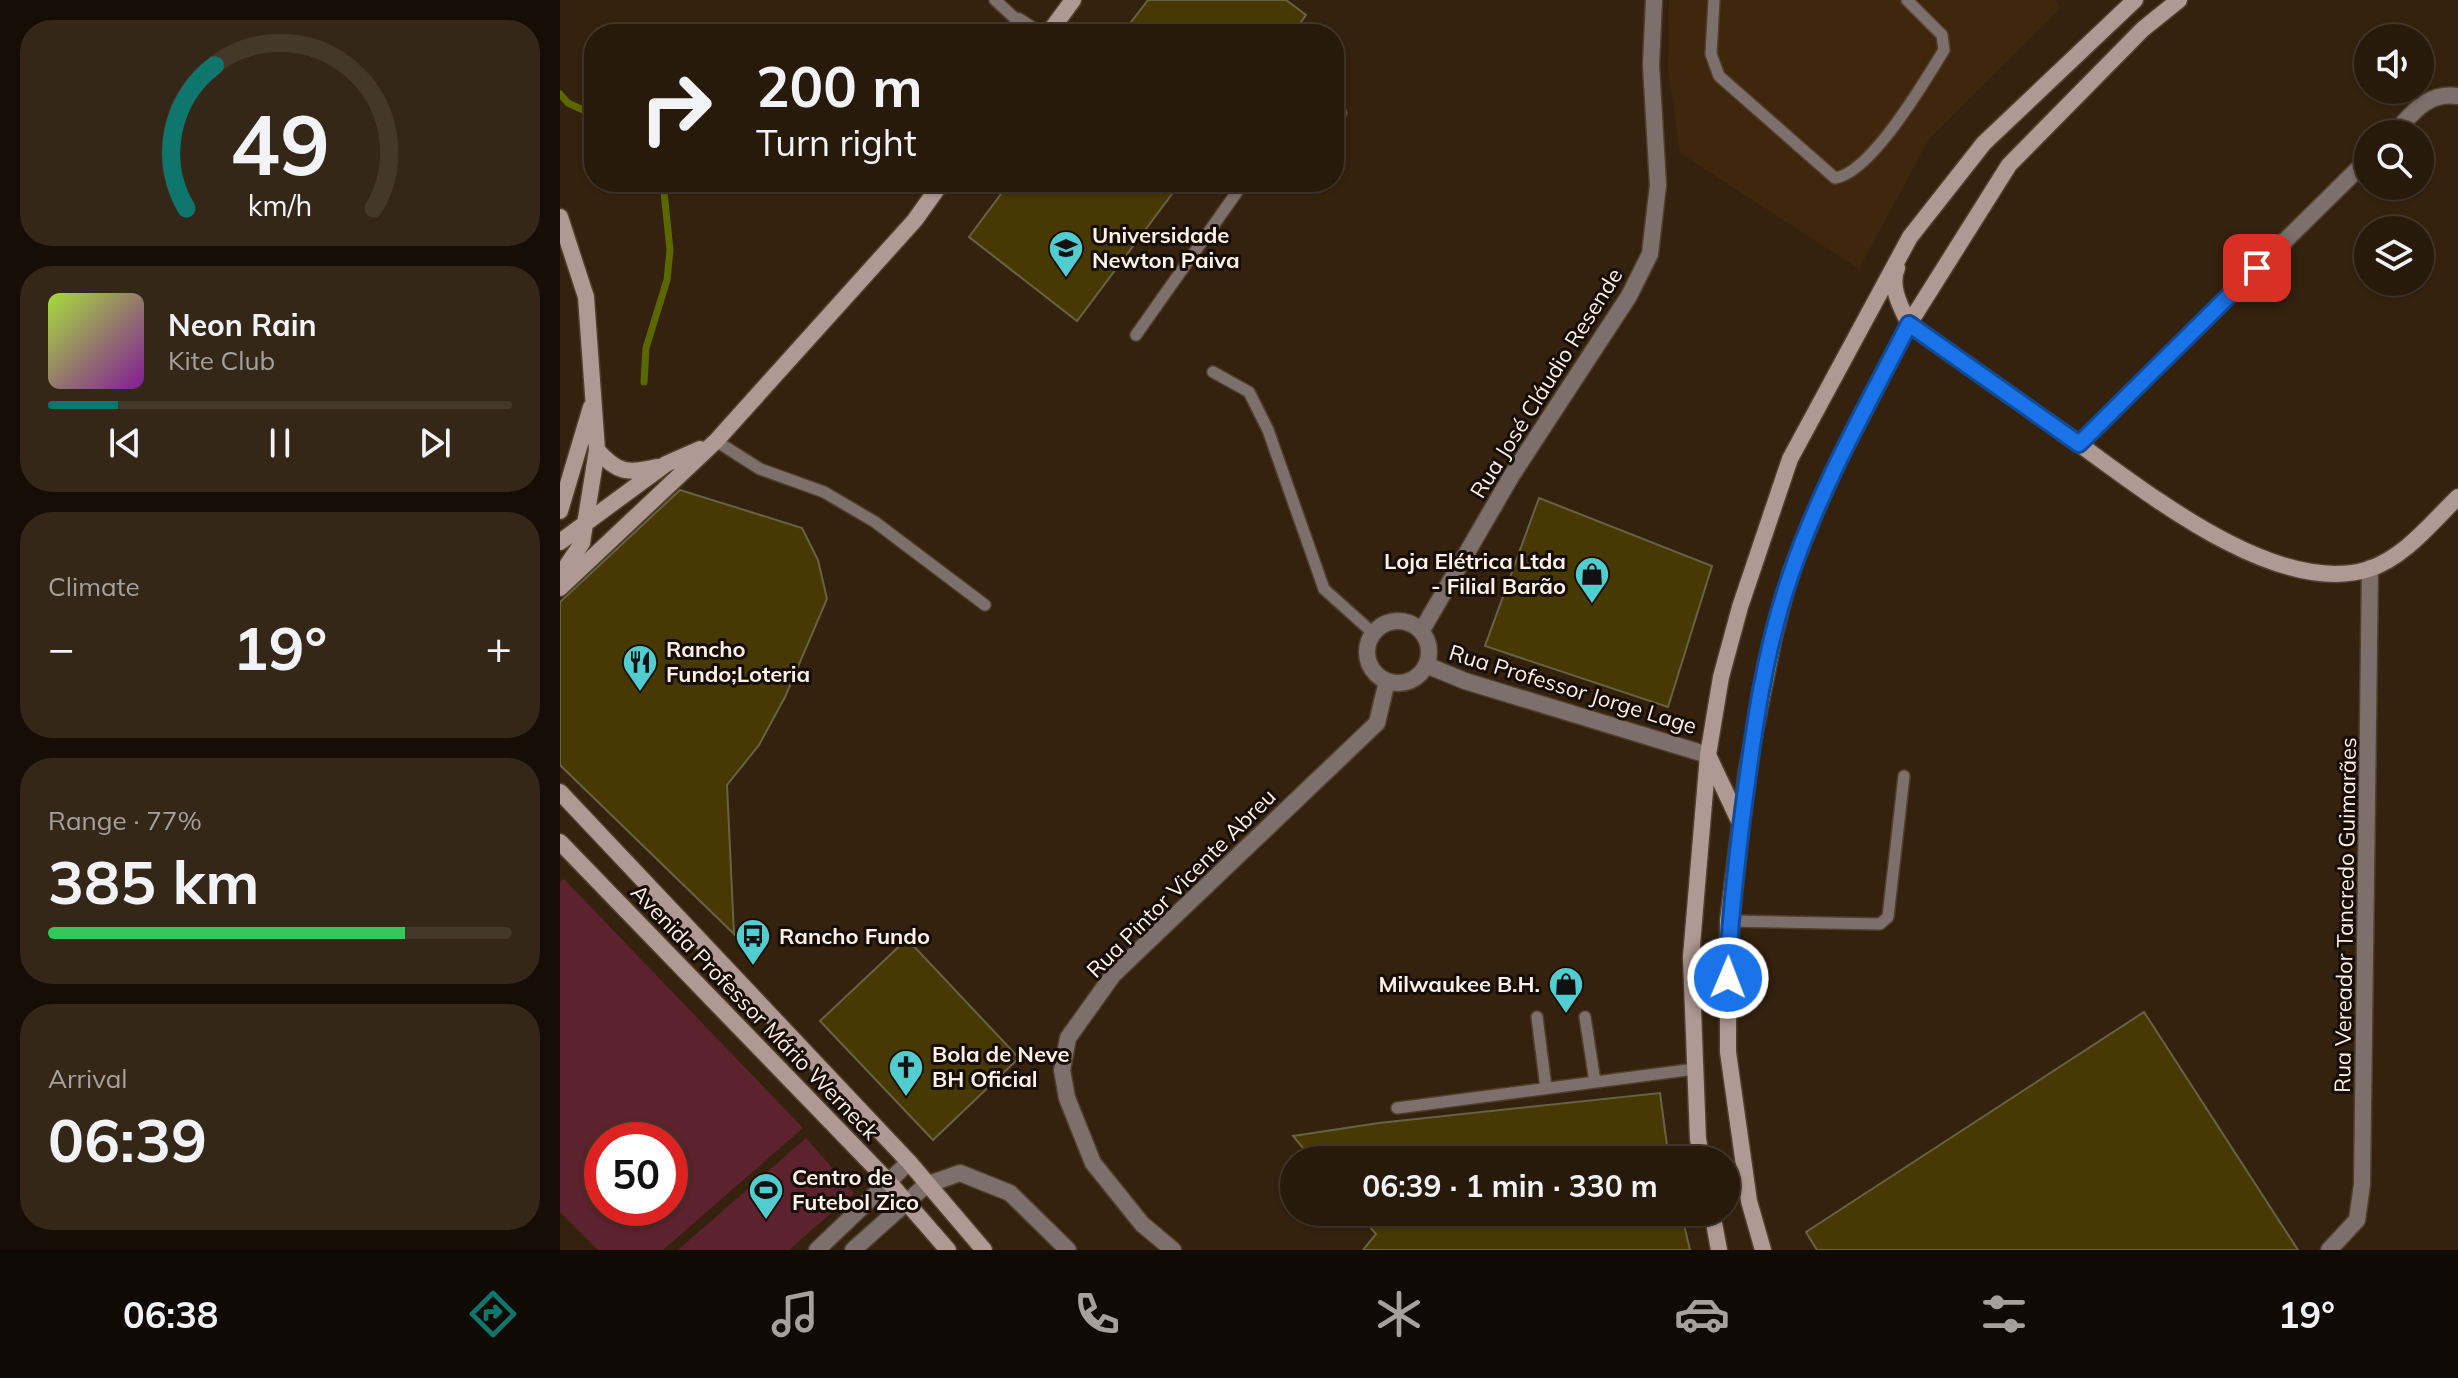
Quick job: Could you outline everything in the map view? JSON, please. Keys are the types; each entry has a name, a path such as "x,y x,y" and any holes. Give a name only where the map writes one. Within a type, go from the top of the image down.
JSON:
{"main road":[{"path":"1055,24 1073,0"},
{"path":"1701,1146 1691,957 1708,755 1721,677 1736,621 1790,459 1910,237 1984,143 2135,0"},
{"path":"1763,1250 1749,1201 1728,1052 1728,921 1758,713 1791,571 1830,478 1909,324 2009,165 2143,29 2179,0"},
{"path":"560,588 716,441 915,220 935,192"},
{"path":"560,217 586,297 597,450 589,519 582,543 560,576"},
{"path":"1910,237 1894,276 1909,324 2184,518 2235,547 2311,573 2340,574 2370,568 2407,547 2458,497"},
{"path":"560,511 594,398"},
{"path":"560,542 666,464 716,441"},
{"path":"597,450 618,471 629,473 666,464"},
{"path":"1708,755 1741,826"},
{"name":"Avenida Professor Mário Werneck","path":"560,792 909,1162 984,1250"},
{"name":"Avenida Professor Mário Werneck","path":"560,842 888,1181 948,1250"},
{"path":"1715,1226 1719,1250"}],"street":[{"name":"Rua José Cláudio Resende","path":"1422,630 1512,475 1629,296 1650,254 1658,185 1651,65 1654,0"},
{"path":"1018,21 1023,24"},
{"path":"2407,120 2427,100 2443,94 2458,96"},
{"path":"2079,444 2354,173"},
{"name":"Rua Vereador Tancredo Guimarães","path":"2329,1250 2357,1220 2362,1185 2370,568"},
{"path":"1400,620 1422,630 1429,653 1426,665 1409,681 1387,681 1368,662 1366,651 1380,625 1400,620"},
{"name":"Rua Professor Jorge Lage","path":"1426,665 1465,681 1708,755"},
{"name":"Rua Pintor Vicente Abreu","path":"1173,1250 1142,1224 1093,1163 1067,1098 1062,1070 1068,1038 1113,975 1377,723 1387,681"},
{"path":"817,1250 909,1162"},
{"path":"853,1250 926,1185 960,1173 1010,1193 1068,1250"}],"lane":[{"path":"995,0 1018,21"},
{"path":"1714,0 1711,54 1719,76 1835,178 1850,172 1895,128 1944,50 1942,35 1907,0"},
{"path":"1136,335 1237,192"},
{"path":"1213,372 1249,392 1268,430 1324,589 1373,633"},
{"path":"716,441 760,469 824,492 875,522 985,605"},
{"path":"1728,921 1880,924 1888,917 1904,776"},
{"path":"1537,1017 1546,1088"},
{"path":"1585,1017 1595,1082"},
{"path":"1397,1108 1695,1069"}],"shaded area":[{"path":"1669,0 2055,0 2061,8 1929,139 1859,269 1680,153 1668,69"},
{"path":"564,879 803,1128 663,1250 598,1250 560,1212 560,882"},
{"name":"Centro de Futebol Zico","path":"806,1138 854,1193 789,1250 678,1250"}],"building":[{"path":"1148,0 1286,0 1306,15 1299,24 1130,24"},
{"name":"Universidade Newton Paiva","path":"1003,192 1174,192 1077,321 969,237"},
{"path":"680,490 802,528 818,560 827,599 785,697 759,745 727,785 734,934 560,765 560,602"},
{"path":"1539,498 1712,566 1668,707 1485,646"},
{"path":"907,939 1019,1058 933,1140 820,1021"},
{"path":"2144,1012 2298,1250 1817,1250 1806,1232"},
{"path":"1660,1093 1667,1146 1301,1146 1293,1136 1379,1123"},
{"path":"1369,1226 1684,1226 1690,1250 1363,1250 1376,1234"}],"waterway":[{"path":"560,94 568,103 584,110"},
{"path":"644,382 646,348 667,280 670,250 664,192"}],"place":[{"name":"Universidade Newton Paiva","path":"1066,279"},
{"name":"Loja Elétrica Ltda - Filial Barão","path":"1592,605"},
{"name":"Rancho Fundo;Loteria","path":"640,693"},
{"name":"Rancho Fundo","path":"753,967"},
{"name":"Milwaukee B.H.","path":"1566,1015"},
{"name":"Bola de Neve BH Oficial","path":"906,1098"},
{"name":"Centro de Futebol Zico","path":"766,1221"}],"route":[{"path":"1728,978 1728,921 1747,770 1791,571 1830,478 1909,324 2079,444 2257,268"}]}
